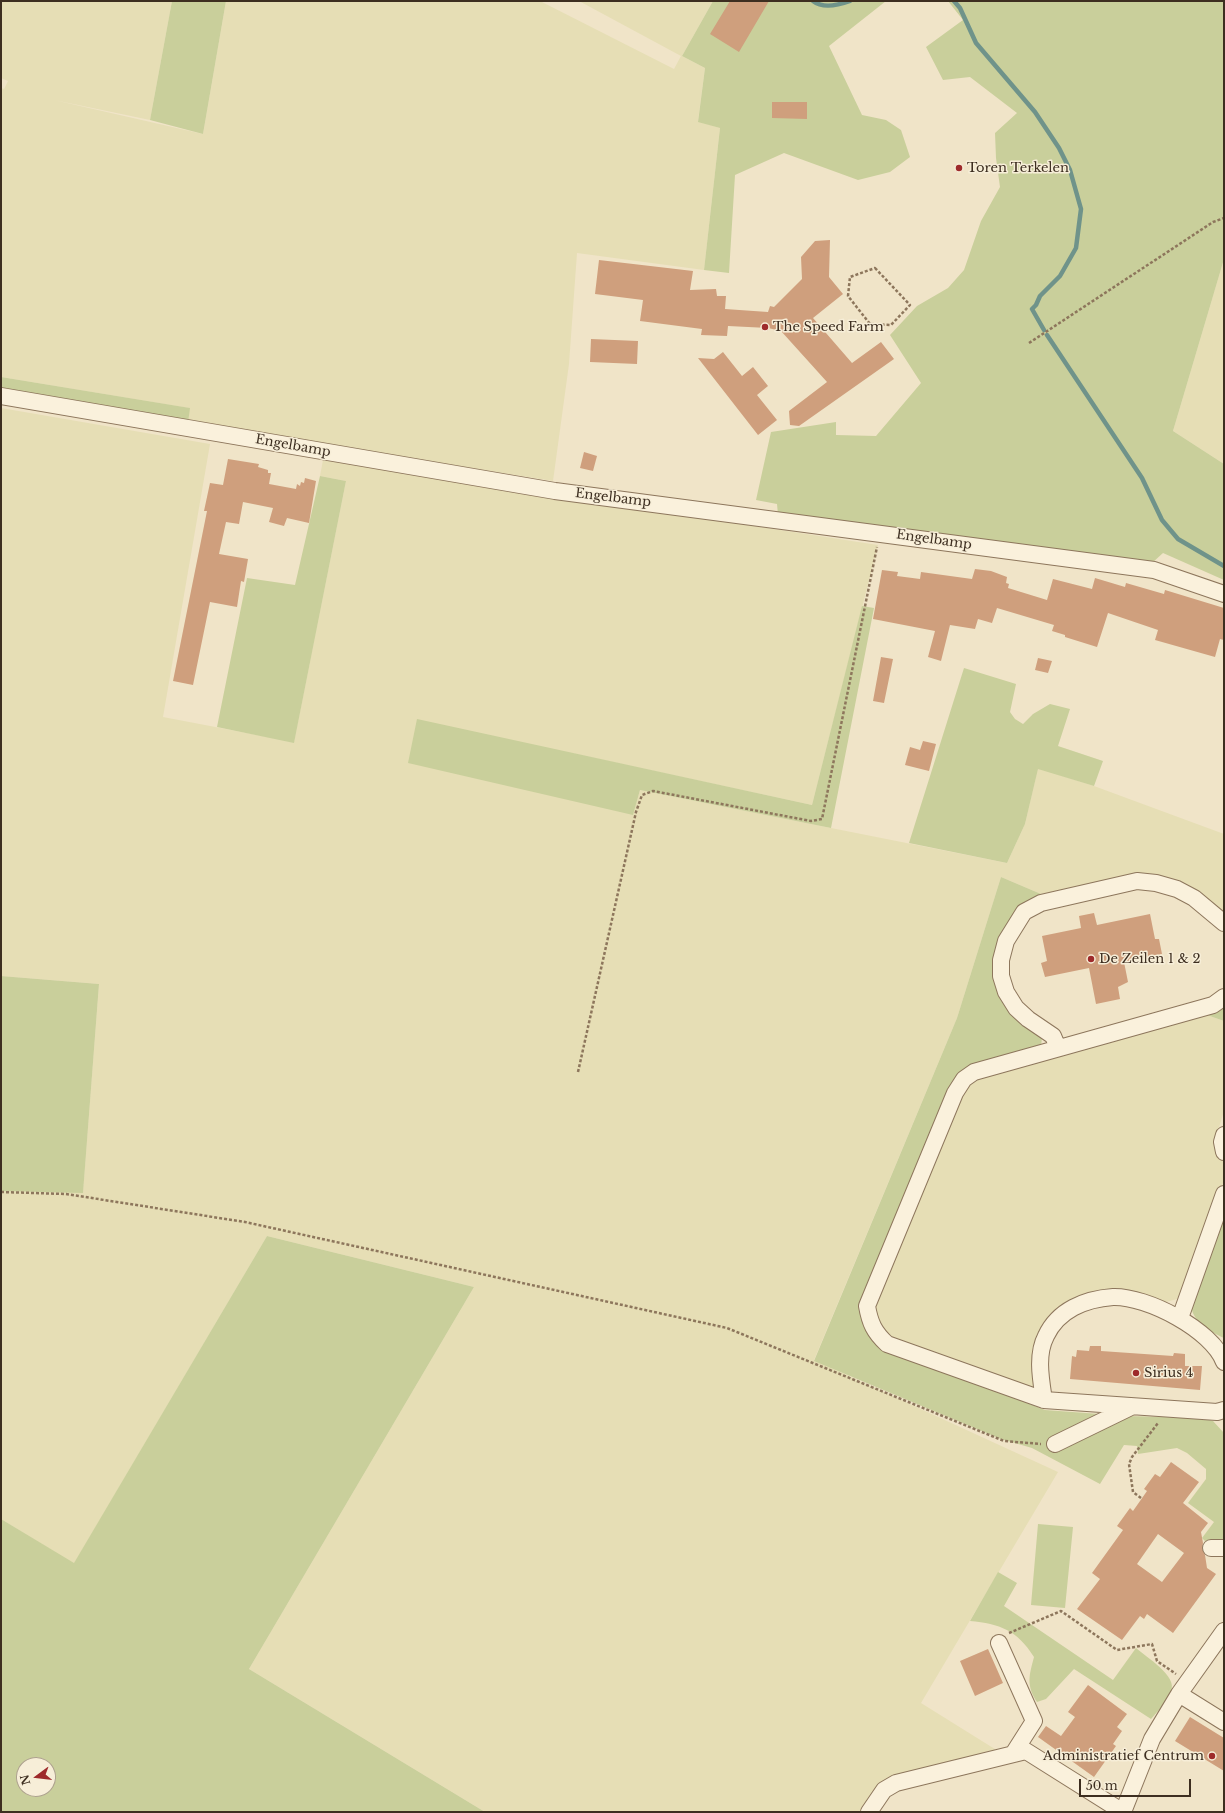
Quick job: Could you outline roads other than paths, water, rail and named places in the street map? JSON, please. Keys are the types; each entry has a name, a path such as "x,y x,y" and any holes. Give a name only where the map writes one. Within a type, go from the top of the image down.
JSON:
{"street":[{"name":"Engelbamp","path":"1,396 555,491 1154,570 1224,594"},
{"path":"1058,1048 1053,1036 1028,1019 1016,1008 1006,992 1001,976 1002,960 1006,941 1024,912 1040,903 1137,881 1156,883 1177,889 1194,898 1224,923"},
{"path":"1224,997 1213,1006 974,1072 964,1079 955,1093 867,1306 869,1321 876,1334 887,1344 1044,1400 1217,1412 1224,1410"},
{"path":"1224,1135 1222,1142 1224,1152"},
{"path":"1180,1318 1224,1194"},
{"path":"1044,1400 1041,1357 1045,1338 1056,1320 1071,1308 1092,1300 1115,1297 1139,1301 1180,1318 1208,1339 1223,1355"},
{"path":"1055,1444 1133,1406"},
{"path":"870,1812 884,1790 896,1783 1026,1751 1115,1810 1152,1739 1183,1688 1224,1632"},
{"path":"999,1643 1034,1721 1013,1754"},
{"path":"1183,1688 1224,1722"}],"waterway":[{"path":"813,1 826,6 850,1"},
{"path":"954,1 960,8 976,43 1035,112 1059,148 1070,170 1081,209 1076,248 1060,276 1040,296 1036,305 1032,309 1044,330"},
{"path":"1047,335 1142,478 1162,520 1178,539 1224,566"}],"place":[{"name":"Toren Terkelen","path":"959,168"},
{"name":"The Speed Farm","path":"765,327"},
{"name":"De Zeilen 1 & 2","path":"1091,959"},
{"name":"Sirius 4","path":"1136,1373"},
{"name":"Administratief Centrum","path":"1212,1756"}]}
